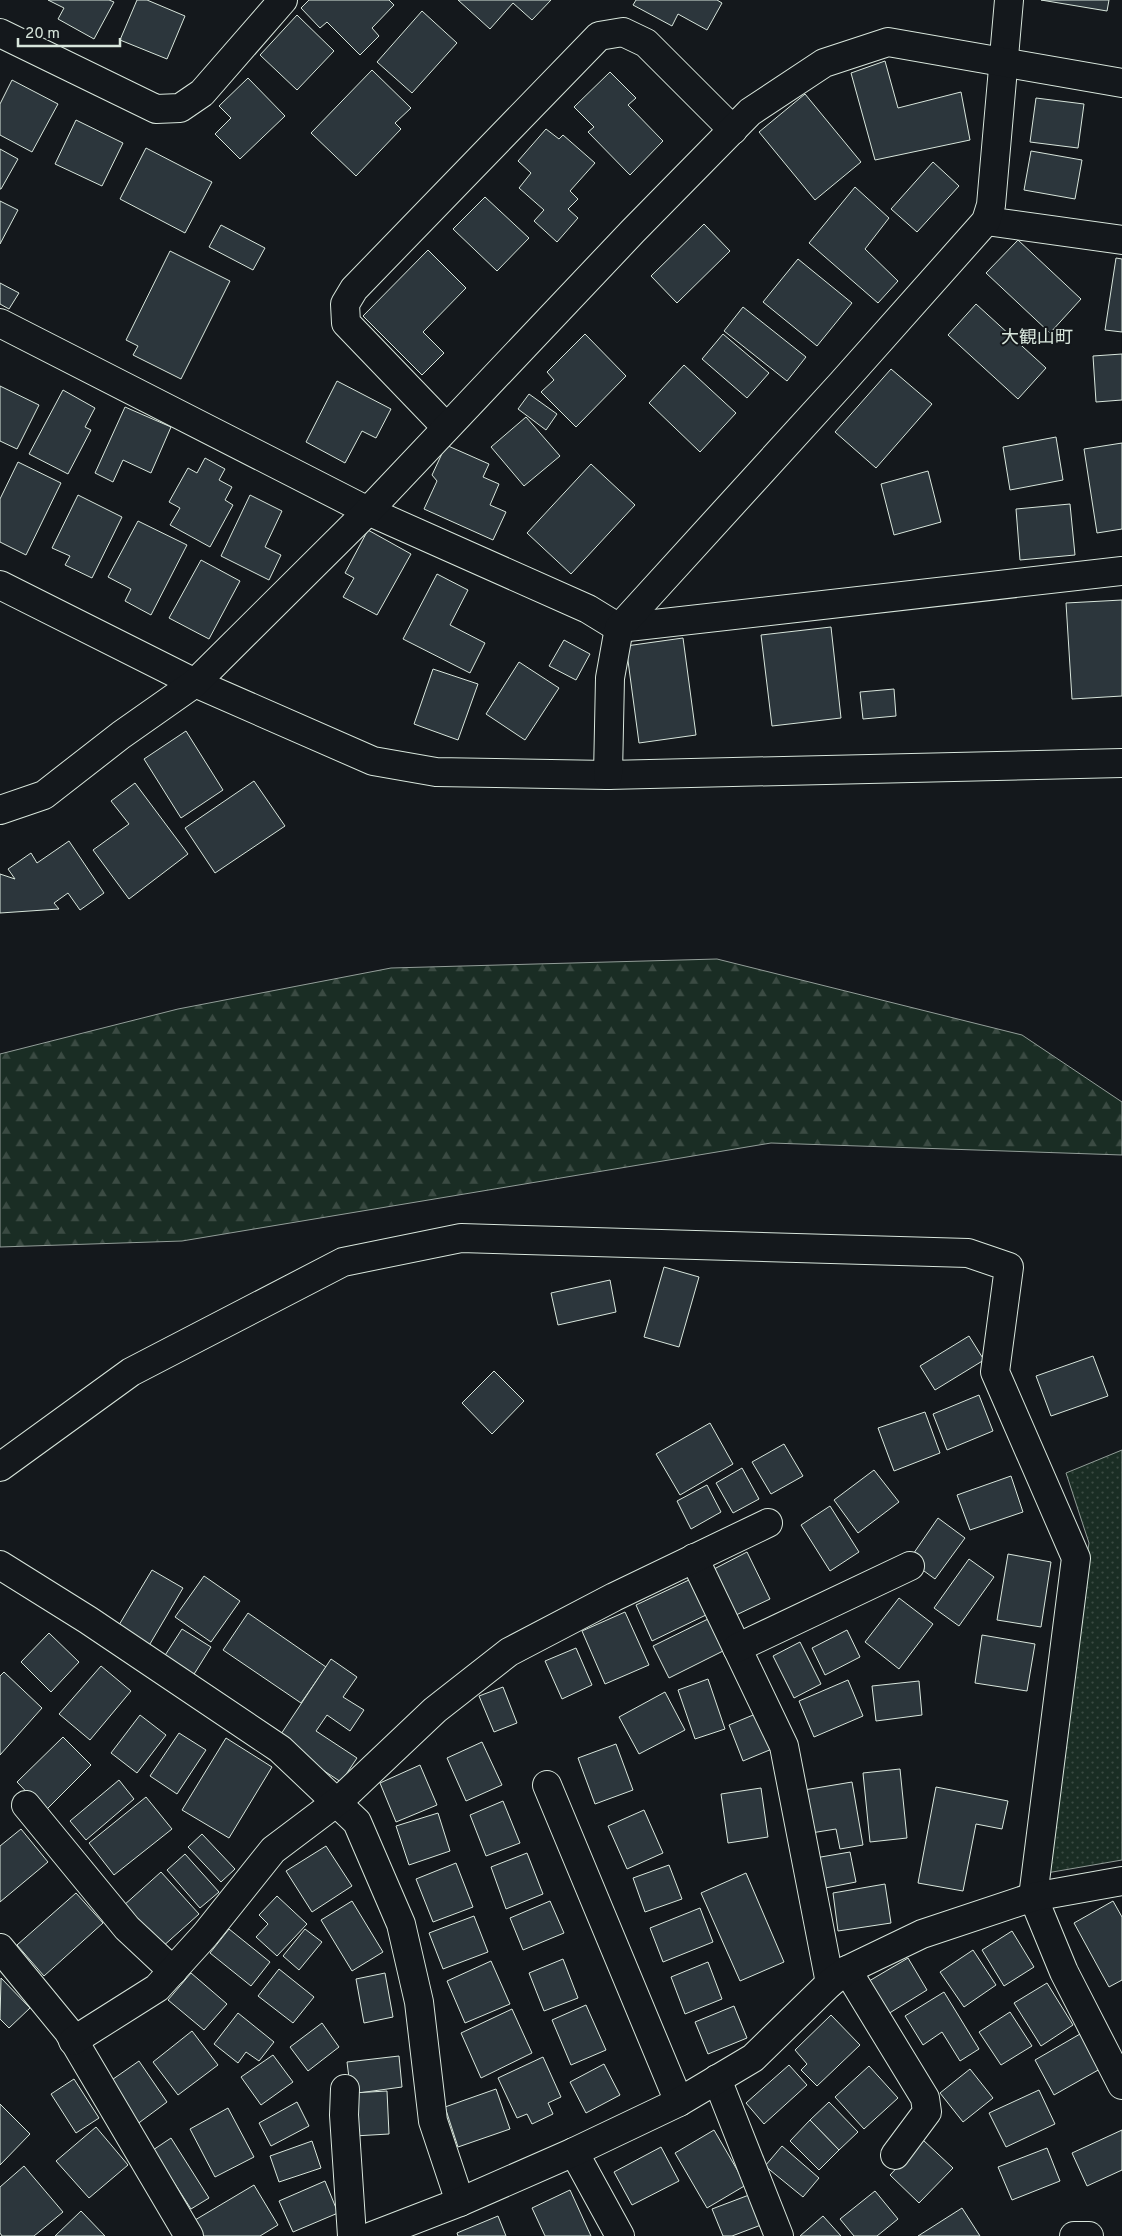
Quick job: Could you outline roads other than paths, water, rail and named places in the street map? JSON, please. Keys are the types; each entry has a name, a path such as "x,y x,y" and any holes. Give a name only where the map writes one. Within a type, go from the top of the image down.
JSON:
{"street":[{"path":"0,33 156,109 180,108 202,93 283,0"},
{"path":"608,775 610,678 620,628 986,221 991,206 1009,0"},
{"path":"446,427 346,323 345,304 354,289 599,36 623,32 646,43 733,130"},
{"path":"0,810 44,795 121,735 196,683 368,511 632,231 750,112 824,63 888,42 1122,83"},
{"path":"986,221 1122,240"},
{"path":"0,323 368,511 588,609 620,628 1122,572"},
{"path":"0,585 196,683 373,761 436,772 608,775 1122,763"},
{"path":"0,1467 131,1372 343,1262 461,1238 968,1253 1009,1266 995,1372 1076,1558 1033,1897 1064,1972 1122,2085"},
{"path":"73,2041 157,1988 206,1936 273,1850 336,1802 435,1710 509,1652 694,1558 768,1523"},
{"path":"694,1558 784,1746 838,1976 924,2098 927,2112 895,2155"},
{"path":"0,1565 88,1620 280,1749 357,1822 401,1924 419,2002 433,2121 460,2202"},
{"path":"737,1648 910,1566"},
{"path":"548,1785 679,2102"},
{"path":"26,1805 127,1928 173,1971"},
{"path":"345,2089 344,2115 369,2235 460,2202 574,2152 679,2102 753,2058 838,1976 922,1934 1033,1897 1122,1881"},
{"path":"0,1948 68,2031 189,2236"},
{"path":"717,2079 778,2236"},
{"path":"574,2152 620,2236"},
{"path":"1074,2236 1089,2236"}],"district":[{"name":"大観山町","path":"1037,337"}]}
